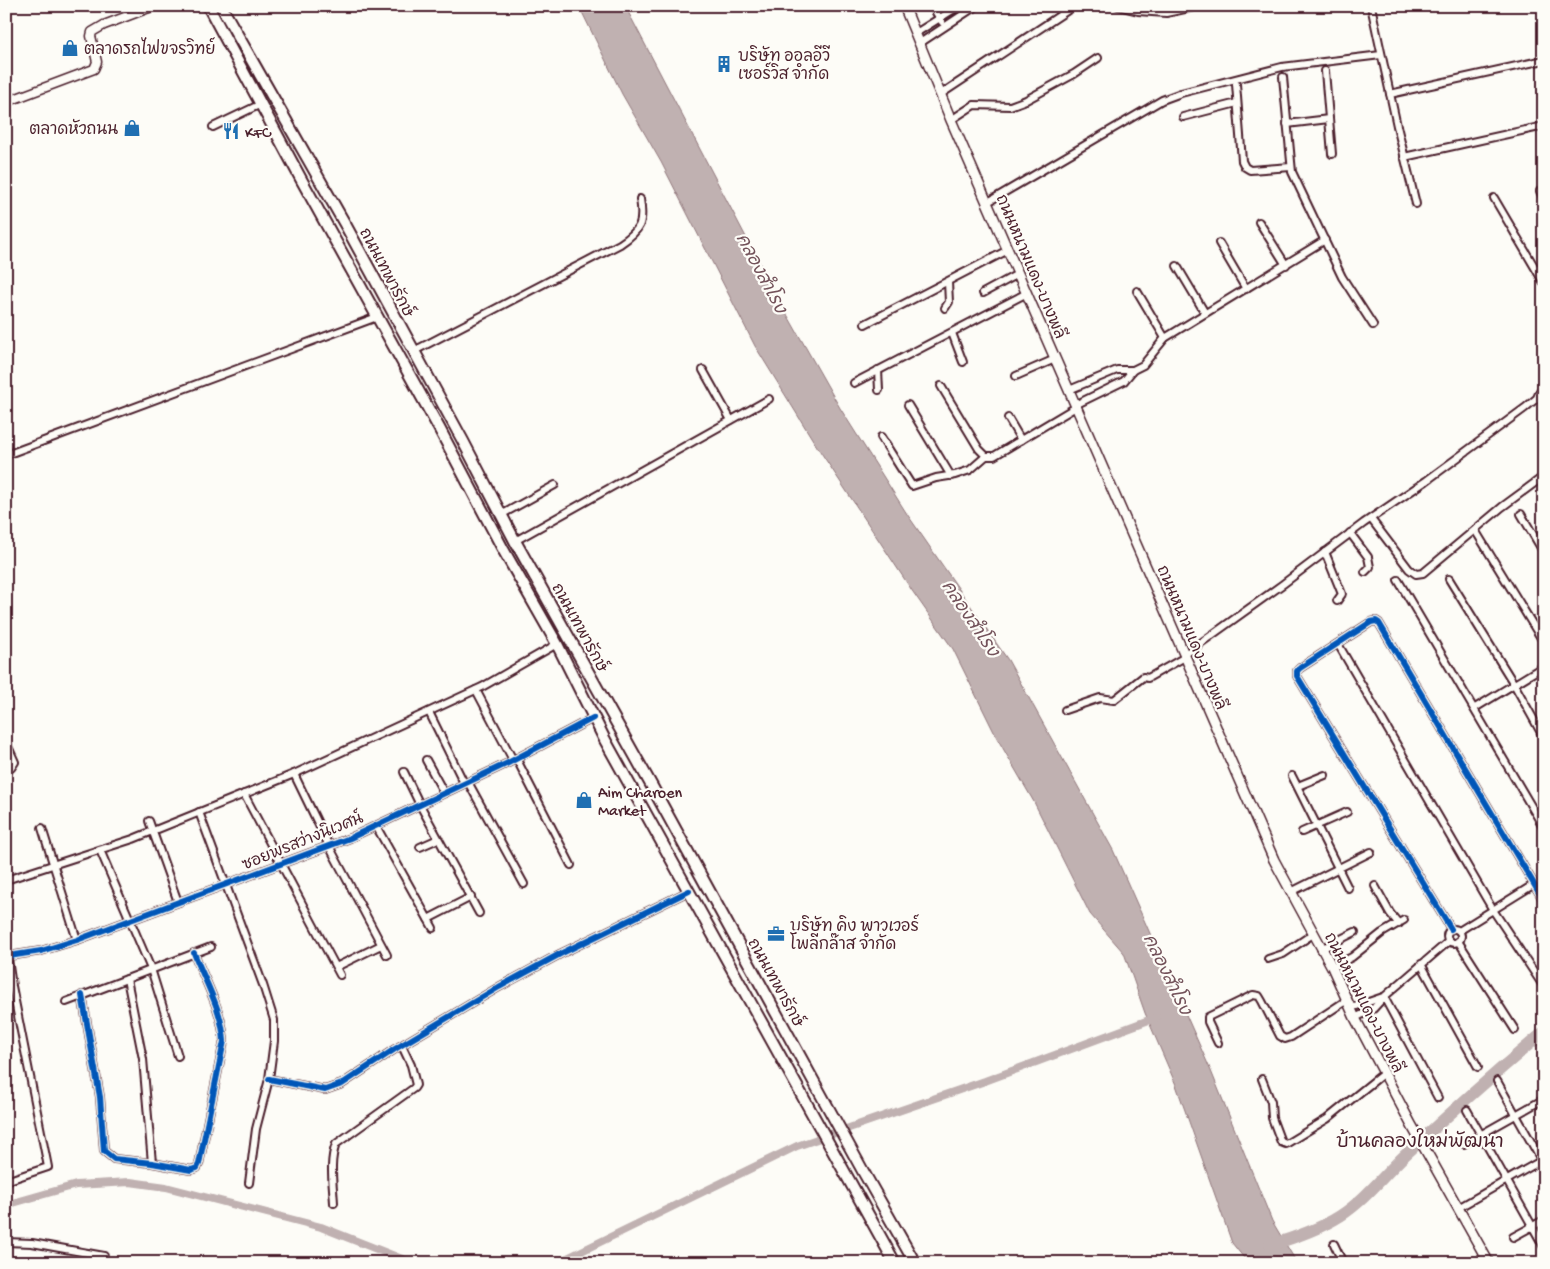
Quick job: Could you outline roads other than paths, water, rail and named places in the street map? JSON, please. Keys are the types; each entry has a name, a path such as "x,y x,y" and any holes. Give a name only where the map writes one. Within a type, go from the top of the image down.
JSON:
{"main road":[{"name":"ถนนเทพารักษ์","path":"208,6 301,179 440,428 499,542 557,644 593,718 895,1263"},
{"name":"ถนนเทพารักษ์","path":"221,6 315,171 463,441 515,541 915,1263"},
{"name":"ถนนหนามแดง-บางพลี","path":"904,6 1018,274 1274,860 1332,967 1355,1018 1422,1145 1489,1263"},
{"path":"301,179 315,171"}],"street":[{"path":"6,102 94,69 97,62 92,32 104,25 154,6"},
{"path":"932,6 945,27"},
{"path":"916,33 959,6"},
{"path":"920,43 976,6"},
{"path":"941,94 1074,6"},
{"path":"1118,6 1138,11 1166,13 1199,6"},
{"path":"1372,6 1381,55 1416,204"},
{"path":"988,202 1162,100 1181,93 1282,67 1381,55"},
{"path":"952,120 974,105 1010,106 1026,100 1074,74 1098,58"},
{"path":"1390,94 1544,60"},
{"path":"1325,71 1332,154"},
{"path":"1283,77 1292,172 1342,276 1374,325"},
{"path":"1236,84 1242,161 1245,167 1250,170 1292,167"},
{"path":"1183,117 1237,103"},
{"path":"213,127 261,104"},
{"path":"1288,124 1329,119"},
{"path":"1404,157 1544,126"},
{"path":"1540,191 1544,200"},
{"path":"1494,198 1544,283"},
{"path":"414,351 620,244 634,234 642,219 640,199"},
{"path":"1259,222 1286,265"},
{"path":"881,437 912,486 970,470 986,456 994,456 1076,406 1124,381 1133,370 1143,365 1165,338 1325,240"},
{"path":"1219,243 1246,289"},
{"path":"866,324 1008,250"},
{"path":"1177,266 1206,313"},
{"path":"983,292 1018,274"},
{"path":"945,308 949,302 948,282"},
{"path":"1137,291 1165,338"},
{"path":"854,383 1027,293"},
{"path":"6,455 377,316"},
{"path":"952,333 964,362"},
{"path":"1016,376 1055,359"},
{"path":"703,370 731,420"},
{"path":"878,370 879,390"},
{"path":"1069,390 1117,370 1133,370"},
{"path":"941,386 979,449 986,456"},
{"path":"1065,710 1100,698 1114,700 1143,677 1148,678 1185,656 1350,533 1525,408 1537,398 1540,391"},
{"path":"515,541 769,399"},
{"path":"908,405 951,476"},
{"path":"1008,418 1021,440"},
{"path":"1371,519 1409,569 1416,574 1423,574 1502,507 1544,476"},
{"path":"501,515 555,485"},
{"path":"1520,514 1544,553"},
{"path":"1475,530 1544,643"},
{"path":"1350,533 1368,557 1370,567 1364,572"},
{"path":"1326,552 1342,594 1337,601"},
{"path":"1449,579 1514,684 1544,738"},
{"path":"1398,580 1544,828"},
{"path":"1450,930 1297,676 1300,668 1372,622 1376,621 1379,623 1544,901"},
{"path":"6,880 152,831 294,774 476,690 557,644"},
{"path":"1338,644 1493,910 1544,986"},
{"path":"1474,708 1544,666"},
{"path":"476,690 571,865"},
{"path":"429,712 524,884"},
{"name":"ซอยพรสว่างนิเวศน์","path":"8,956 41,951 77,940 329,846 376,826 515,759 593,718"},
{"path":"6,742 15,762 11,768 6,770"},
{"path":"426,760 444,793"},
{"path":"404,772 479,913"},
{"path":"294,774 329,846 387,955"},
{"path":"1298,786 1326,775"},
{"path":"1292,776 1348,888"},
{"path":"244,794 340,974"},
{"path":"199,812 263,984 274,1020 274,1040 269,1079 256,1129 249,1183"},
{"path":"1302,832 1347,812"},
{"path":"149,821 178,902"},
{"path":"376,826 433,928"},
{"path":"42,828 77,940"},
{"path":"420,848 438,838"},
{"path":"100,850 151,969 178,1056"},
{"path":"1291,892 1371,852"},
{"path":"1450,930 1456,929 1459,931 1533,885"},
{"path":"1332,967 1352,957 1382,933 1401,922 1388,909 1375,886"},
{"path":"269,1079 325,1090 342,1084 498,987 560,954 689,891"},
{"path":"428,919 471,898"},
{"path":"1449,940 1447,935 1450,930"},
{"path":"1458,941 1461,935 1459,931"},
{"path":"1321,949 1355,932"},
{"path":"1268,960 1283,954 1314,934"},
{"path":"1449,940 1458,941"},
{"path":"1355,1018 1373,1009 1449,940"},
{"path":"1458,941 1515,1030"},
{"path":"336,967 381,945"},
{"path":"6,946 12,986 48,1167 6,1180"},
{"path":"66,1002 211,947"},
{"path":"82,995 100,1098 104,1151 114,1159 191,1170 197,1168 224,1041 217,1009 194,953"},
{"path":"1422,964 1478,1067"},
{"path":"127,979 143,1059 152,1163"},
{"path":"1218,1044 1208,1022 1208,1017 1253,995 1259,996 1280,1036 1285,1039 1349,1004 1384,997"},
{"path":"1384,997 1438,1098"},
{"path":"334,1203 332,1173 336,1144 416,1085 411,1065 402,1046"},
{"path":"1262,1079 1271,1102 1272,1118 1281,1142 1286,1144 1326,1119 1384,1073"},
{"path":"1458,1208 1543,1161 1497,1081"},
{"path":"1464,1144 1544,1099"},
{"path":"1467,1110 1544,1247"},
{"path":"1513,1237 1544,1220"},
{"path":"6,1242 32,1243 104,1256"},
{"path":"1334,1244 1343,1263"}],"water":[{"name":"คลองสำโรง","path":"579,6 625,6 780,302 840,408 907,514 1008,660 1113,850 1211,1071 1272,1221 1297,1263 1248,1263 1232,1243 1176,1085 1145,1013 1124,953 1090,914 1034,802 997,738 953,649 816,445 755,346 661,162 622,94"}],"waterway":[{"path":"557,1263 797,1146 985,1081 1157,1017"},
{"path":"1270,1245 1315,1229 1349,1210 1439,1124 1544,1032"},
{"path":"6,1205 76,1185 130,1182 166,1187 321,1227 412,1263"}],"place":[{"name":"ตลาดรถไฟขจรวิทย์","path":"70,48"},
{"name":"บริษัท ออลอีวี เซอร์วิส จำกัด","path":"724,64"},
{"name":"ตลาดหัวถนน","path":"132,128"},
{"name":"KFC","path":"231,131"},
{"name":"Aim Charoen Market","path":"584,800"},
{"name":"บริษัท คิง พาวเวอร์ โพลีกล๊าส จำกัด","path":"776,934"}],"district":[{"name":"บ้านคลองใหม่พัฒนา","path":"1420,1140"}]}
